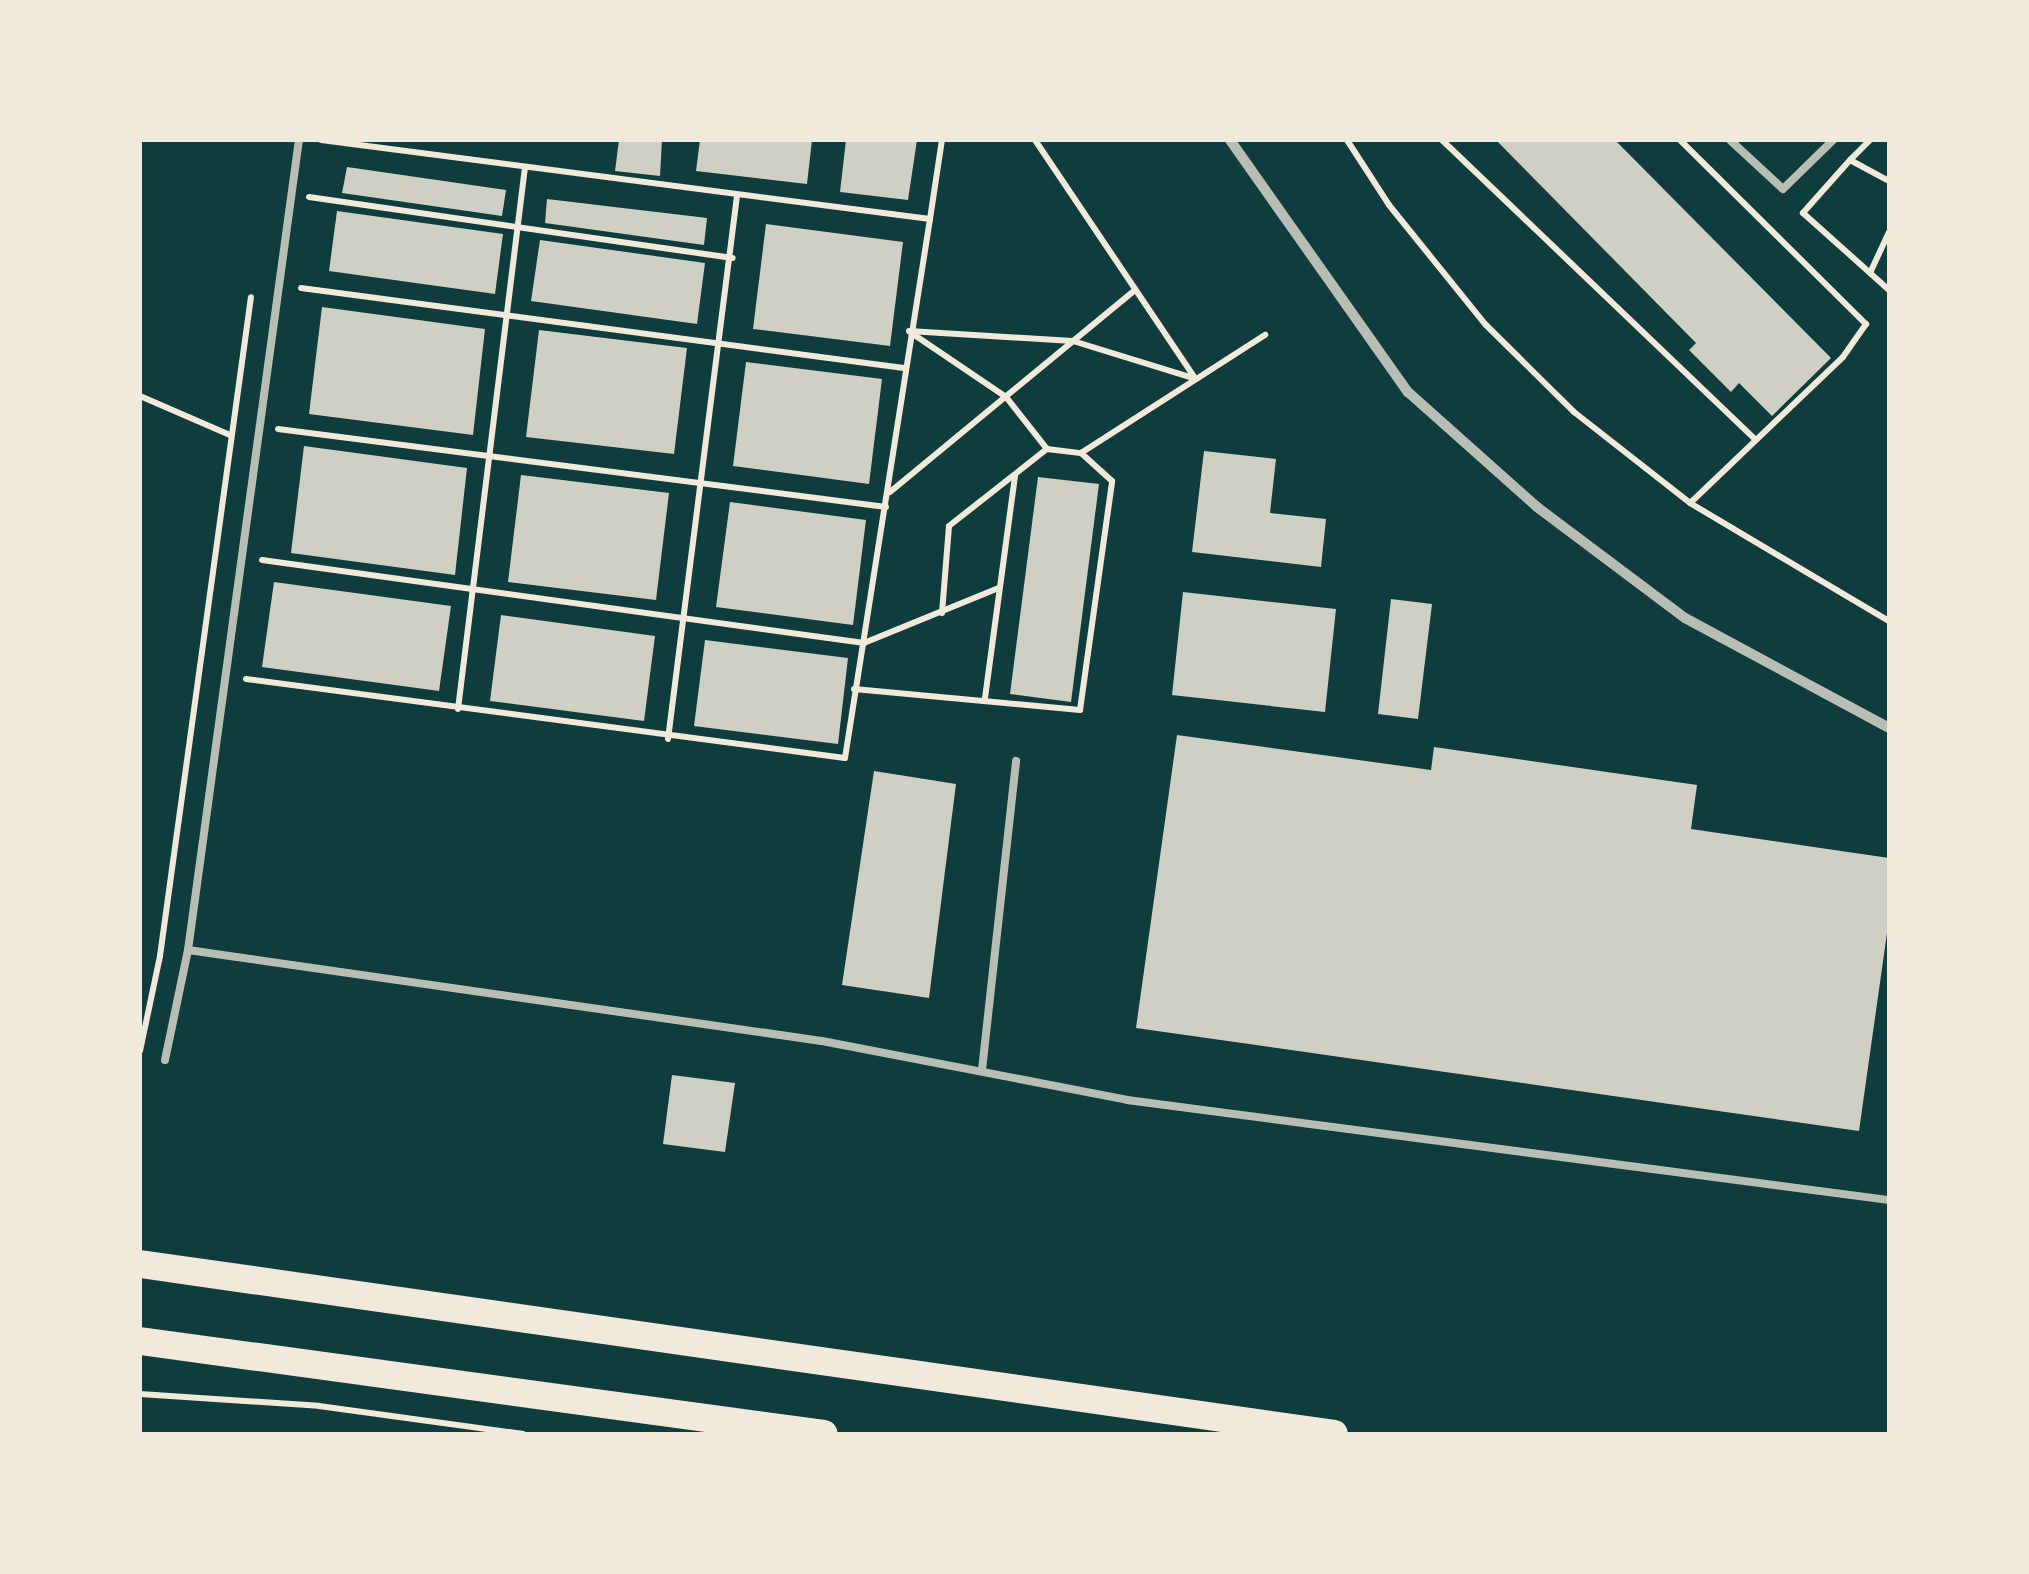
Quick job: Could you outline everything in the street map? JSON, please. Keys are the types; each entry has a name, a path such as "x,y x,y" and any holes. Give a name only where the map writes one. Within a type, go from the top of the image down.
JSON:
{"highway":[{"path":"140,1264 1334,1434"},
{"path":"140,1341 824,1434"}],"street":[{"path":"1230,140 1408,392 1537,507 1686,618 1889,728"}],"lane":[{"path":"165,1060 188,950 298,140"},
{"path":"1730,140 1783,190 1834,140"},
{"path":"982,1070 1016,761"},
{"path":"188,950 982,1070 1127,1100 1889,1200"}],"path":[{"path":"320,140 930,220"},
{"path":"226,663 240,678 668,739 844,758 942,140"},
{"path":"1035,140 1132,292 1194,378"},
{"path":"1347,140 1389,205 1486,324 1574,412 1690,503 1889,621"},
{"path":"1442,140 1756,440"},
{"path":"1680,140 1866,324 1843,358 1690,503"},
{"path":"1870,140 1803,213 1889,290"},
{"path":"1850,160 1889,181"},
{"path":"458,709 476,594 525,167"},
{"path":"292,194 517,231 733,258"},
{"path":"668,739 733,258 737,196"},
{"path":"1870,272 1889,232"},
{"path":"278,285 904,368"},
{"path":"140,1051 160,956 253,286"},
{"path":"889,493 1132,292"},
{"path":"909,331 1073,340 1194,378"},
{"path":"909,331 1006,397 1047,450"},
{"path":"1080,453 1265,335"},
{"path":"140,396 230,436"},
{"path":"258,427 886,507"},
{"path":"854,688 1080,710 1112,481 1080,453 1047,450 1015,474 949,526 942,613"},
{"path":"985,698 1015,474"},
{"path":"241,557 476,594 864,643 1000,588"},
{"path":"140,1394 320,1406 523,1434"}],"building":[{"path":"619,140 662,140 660,176 615,171"},
{"path":"700,140 812,140 807,184 696,171"},
{"path":"846,140 917,140 908,200 840,192"},
{"path":"1496,140 1615,140 1831,358 1772,416 1739,383 1731,392 1689,350 1696,343"},
{"path":"347,167 506,190 502,216 342,193"},
{"path":"547,199 707,218 704,245 545,223"},
{"path":"337,211 503,234 495,294 329,271"},
{"path":"766,224 903,242 890,346 753,329"},
{"path":"540,240 705,263 697,324 531,301"},
{"path":"322,307 485,329 473,435 309,414"},
{"path":"539,330 687,348 674,454 526,437"},
{"path":"746,362 882,379 869,484 733,466"},
{"path":"304,446 467,468 455,575 291,553"},
{"path":"1204,451 1276,459 1270,513 1326,519 1321,567 1192,552"},
{"path":"521,475 669,493 656,600 508,582"},
{"path":"1038,477 1099,484 1071,702 1010,694"},
{"path":"730,502 866,520 853,625 716,607"},
{"path":"274,582 451,606 439,691 262,667"},
{"path":"1183,592 1336,609 1325,712 1172,695"},
{"path":"1391,599 1432,604 1418,719 1378,714"},
{"path":"501,615 655,636 644,721 490,701"},
{"path":"705,640 848,658 838,744 694,726"},
{"path":"1177,735 1431,770 1434,747 1697,785 1691,829 1889,858 1889,919 1859,1131 1136,1028"},
{"path":"874,771 956,784 929,998 842,985"},
{"path":"672,1075 735,1083 725,1152 663,1144"}]}
